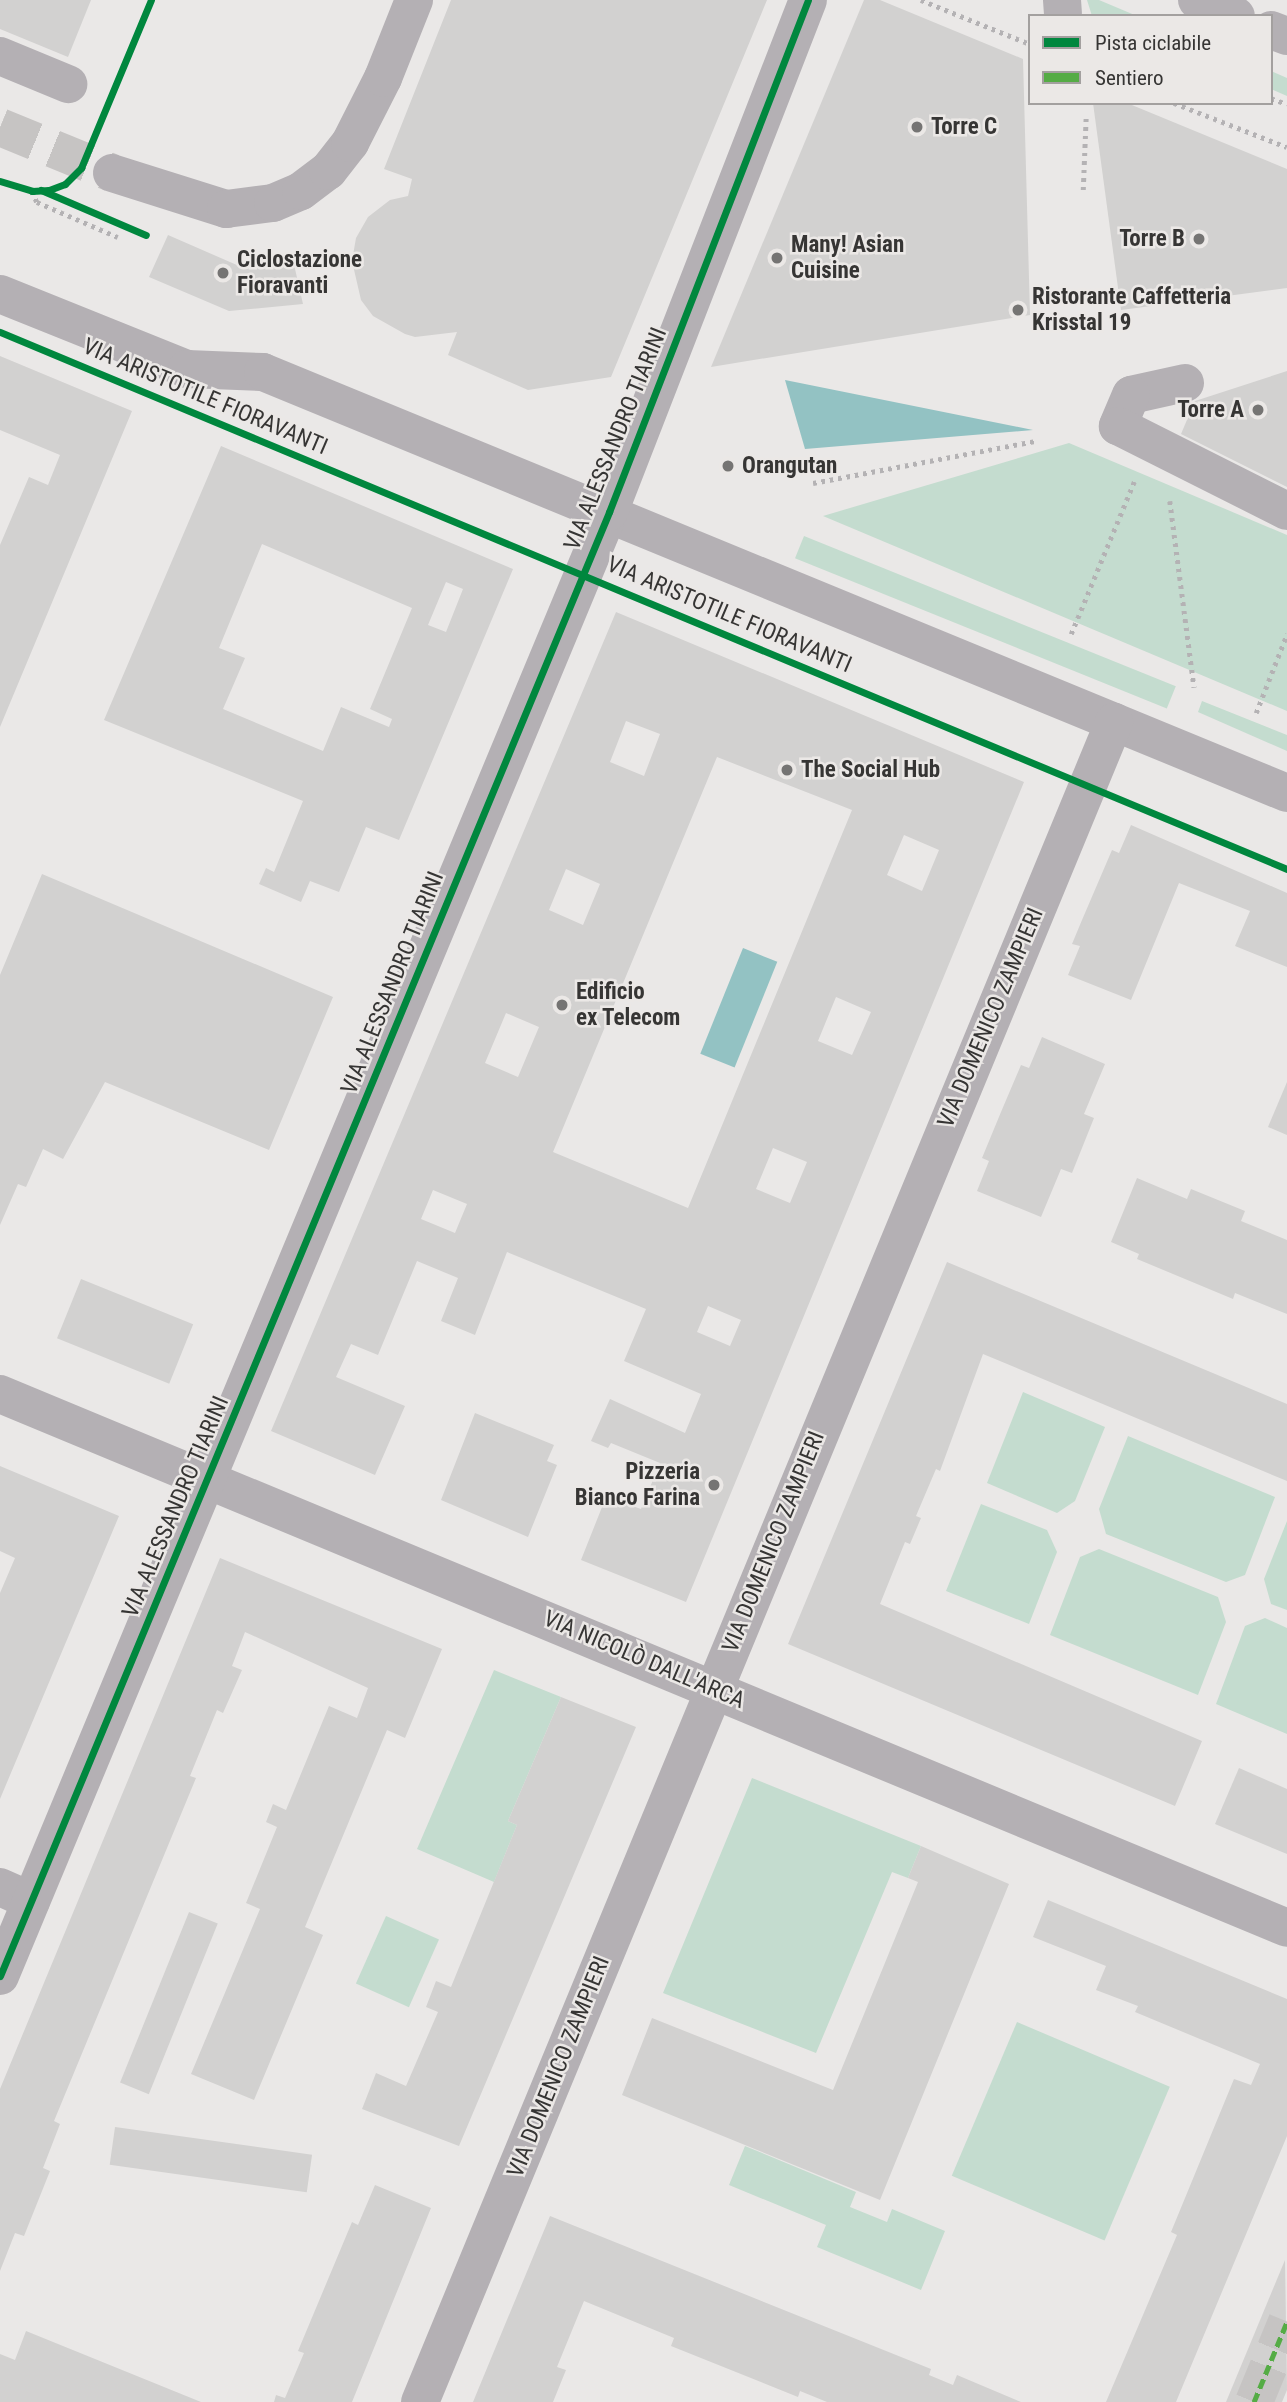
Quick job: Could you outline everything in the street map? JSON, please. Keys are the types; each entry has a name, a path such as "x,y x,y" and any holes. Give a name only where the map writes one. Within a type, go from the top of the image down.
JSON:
{"street":[{"path":"112,173 226,209 273,203 301,191 328,170 350,143 383,78 414,0"},
{"name":"VIA ALESSANDRO TIARINI","path":"0,1976 16,1894 208,1480 609,512 808,0"},
{"path":"1197,0 1231,14"},
{"path":"0,56 68,83"},
{"name":"VIA ARISTOTILE FIORAVANTI","path":"0,294 187,369 263,372 1287,793"},
{"path":"1185,383 1131,394 1118,426 1287,512"},
{"name":"VIA DOMENICO ZAMPIERI","path":"419,2402 1114,722"},
{"name":"VIA NICOLÒ DALL'ARCA","path":"0,1394 1287,1927"}],"path":[{"path":"920,0 1028,43"},
{"path":"972,21 976,10"},
{"path":"1179,105 1287,147"},
{"path":"1083,190 1086,116"},
{"path":"22,188 41,190"},
{"path":"32,191 37,202 118,237"},
{"path":"814,482 1036,441"},
{"path":"1071,634 1138,472"},
{"path":"1169,498 1194,688"},
{"path":"1256,713 1287,634"}],"green space":[{"path":"1087,0 1099,0 1132,14 1091,14"},
{"path":"1273,72 1287,78 1287,96 1273,90"},
{"path":"1069,443 1287,535 1287,711 823,516"},
{"path":"804,536 1176,686 1167,708 795,558"},
{"path":"1202,701 1287,735 1287,751 1198,712"},
{"path":"1023,1392 1105,1427 1075,1501 1057,1513 987,1483"},
{"path":"1128,1436 1275,1497 1245,1575 1226,1582 1106,1534 1099,1509"},
{"path":"981,1504 1047,1530 1057,1552 1029,1624 946,1591"},
{"path":"1287,1521 1287,1610 1271,1604 1264,1579"},
{"path":"1099,1549 1218,1597 1226,1622 1198,1695 1050,1635 1080,1557"},
{"path":"1265,1618 1287,1628 1287,1734 1216,1704 1245,1626"},
{"path":"494,1670 561,1697 508,1821 517,1825 494,1882 417,1849"},
{"path":"752,1778 921,1846 908,1878 892,1872 816,2053 663,1993"},
{"path":"386,1916 439,1940 409,2007 356,1984"},
{"path":"1017,2022 1170,2087 1105,2241 952,2176"},
{"path":"745,2146 856,2192 850,2207 887,2222 892,2209 945,2231 921,2290 817,2247 826,2225 729,2185"}],"water":[{"path":"785,380 1033,430 805,449"},
{"path":"743,948 777,962 735,1068 700,1054"}],"building":[{"path":"0,0 91,0 68,57 0,29"},
{"path":"451,0 767,0 611,377 528,390 448,355 457,332 415,337 405,334 373,316 361,300 352,261 356,238 368,217 390,200 408,196 412,179 384,169"},
{"name":"Torre C","path":"864,0 880,0 1023,59 1030,315 711,367"},
{"name":"Torre B","path":"1093,105 1132,105 1287,169 1287,288 1121,310"},
{"name":"Ciclostazione Fioravanti","path":"168,235 246,269 293,260 303,304 229,311 149,277"},
{"path":"0,356 132,411 0,727 0,545 29,477 48,485 60,455 0,430"},
{"path":"1287,371 1287,487 1181,434 1195,401"},
{"path":"221,446 513,569 399,840 366,827 339,892 310,881 301,902 259,884 266,868 274,872 303,801 104,720","holes":["262,544 412,608 370,709 392,719 389,727 341,707 323,751 223,709 245,658 219,648","446,582 463,589 446,632 428,625"]},
{"path":"616,612 1024,782 686,1602 581,1560 606,1497 641,1509 660,1463 611,1443 608,1448 591,1441 610,1399 685,1433 701,1394 624,1361 646,1309 507,1252 475,1335 441,1321 458,1278 417,1261 378,1355 351,1344 336,1377 405,1406 375,1475 271,1431","holes":["626,721 660,734 644,776 610,762","717,757 852,810 688,1208 553,1152","904,835 939,850 922,891 887,875","566,869 600,884 583,925 549,910","836,997 871,1012 852,1055 818,1041","506,1013 539,1027 518,1077 485,1063","773,1148 807,1162 790,1203 756,1189","433,1190 467,1204 455,1233 421,1219","708,1306 741,1320 730,1346 697,1332"]},
{"path":"1131,825 1287,893 1287,967 1235,946 1250,911 1179,883 1131,1000 1068,975 1080,946 1072,944 1082,920 1112,850 1119,853"},
{"path":"42,874 333,997 269,1150 105,1082 63,1159 43,1149 26,1187 18,1184 0,1225 0,975"},
{"path":"1042,1037 1105,1064 1084,1114 1094,1118 1072,1173 1061,1169 1041,1217 977,1191 989,1161 982,1158 1001,1112 1021,1065 1029,1068"},
{"path":"1287,1082 1287,1135 1268,1127"},
{"path":"1137,1178 1187,1199 1191,1189 1245,1211 1241,1221 1287,1240 1287,1314 1235,1293 1233,1299 1137,1259 1139,1254 1111,1242"},
{"path":"947,1262 1287,1404 1287,1481 983,1354 940,1471 936,1469 916,1516 921,1518 910,1544 905,1542 880,1604 1202,1741 1175,1806 788,1644"},
{"path":"81,1279 193,1324 169,1384 57,1338"},
{"path":"475,1413 554,1445 547,1461 557,1465 528,1537 441,1500"},
{"path":"0,1466 119,1516 0,1799 0,1593 15,1558 0,1551"},
{"path":"220,1558 442,1649 405,1738 387,1730 305,1927 323,1935 254,2100 191,2074 260,1909 246,1903 277,1827 266,1822 273,1804 286,1810 329,1706 357,1718 368,1688 245,1632 232,1666 242,1670 223,1713 217,1710 190,1776 196,1778 54,2121 60,2124 43,2168 50,2171 24,2236 15,2233 0,2271 0,2089"},
{"path":"561,1697 636,1727 459,2146 362,2109 376,2073 406,2086 438,2012 426,2007 436,1981 451,1987 517,1825 508,1821"},
{"path":"1239,1768 1287,1789 1287,1854 1215,1824"},
{"path":"921,1846 1009,1884 880,2200 622,2095 652,2018 833,2090 918,1882 908,1878"},
{"path":"1048,1900 1287,1999 1287,2136 1176,2402 1106,2402 1177,2235 1171,2232 1234,2079 1251,2085 1260,2064 1135,2012 1138,2006 1096,1990 1106,1966 1033,1937"},
{"path":"189,1912 218,1924 149,2094 120,2083"},
{"path":"115,2127 312,2155 307,2192 110,2165"},
{"path":"375,2185 431,2208 352,2402 274,2402 276,2395 285,2398 304,2353 298,2351 352,2222 358,2225"},
{"path":"550,2216 931,2369 929,2375 953,2385 957,2375 1021,2402 827,2402 800,2391 798,2397 671,2346 674,2338 584,2301 557,2367 566,2370 553,2402 473,2402"},
{"path":"1285,2260 1287,2390 1282,2402 1226,2402"},
{"path":"26,2331 201,2402 0,2402 0,2354 15,2360"}],"tunnel":[{"path":"0,127 112,173"},
{"path":"1254,2402 1287,2322"}],"marked path":[{"path":"1254,2402 1287,2322"}],"cycle path":[{"path":"0,181 32,191 49,190 65,184 81,168 151,0"},
{"path":"0,1976 609,512 808,0"},
{"path":"41,190 146,235"},
{"path":"0,332 1287,869"}],"place":[{"name":"Torre C","path":"917,127"},
{"name":"Torre B","path":"1199,239"},
{"name":"Many! Asian Cuisine","path":"777,258"},
{"name":"Ciclostazione Fioravanti","path":"223,273"},
{"name":"Ristorante Caffetteria Krisstal 19","path":"1018,310"},
{"name":"Torre A","path":"1258,410"},
{"name":"Orangutan","path":"728,466"},
{"name":"The Social Hub","path":"787,770"},
{"name":"Edificio ex Telecom","path":"562,1005"},
{"name":"Pizzeria Bianco Farina","path":"714,1485"}]}
